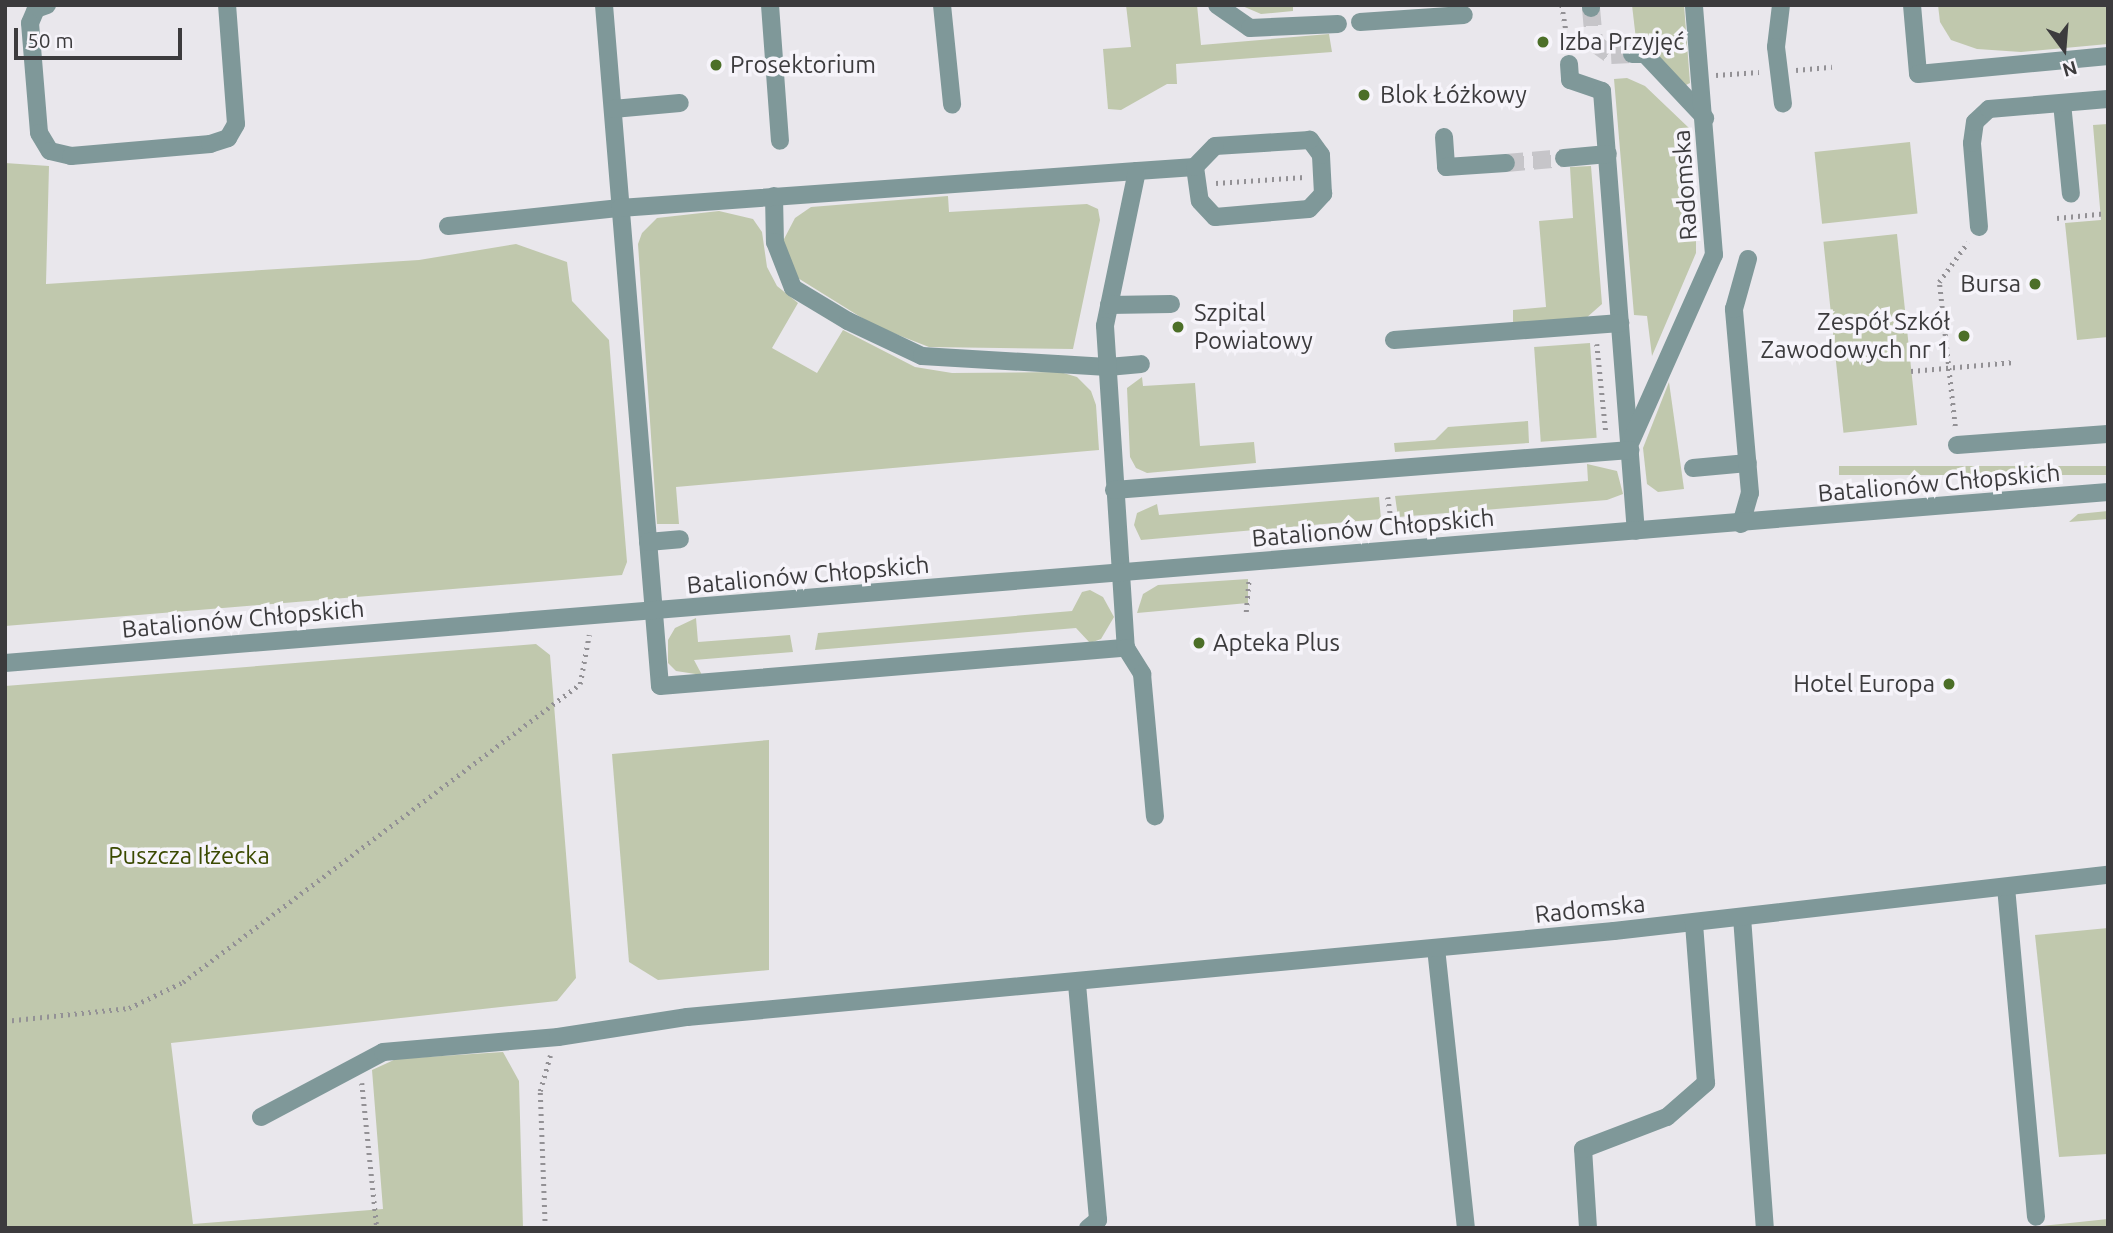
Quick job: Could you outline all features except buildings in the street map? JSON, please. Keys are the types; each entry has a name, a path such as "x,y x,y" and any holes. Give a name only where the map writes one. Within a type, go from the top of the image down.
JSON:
{"street":[{"path":"47,5 36,9 30,23 39,133 50,150 71,156 210,144 228,138 236,124 228,5"},
{"name":"Batalionów Chłopskich","path":"604,5 653,612"},
{"path":"770,5 780,141"},
{"path":"942,5 952,104"},
{"path":"1217,5 1250,28 1338,24"},
{"name":"Radomska","path":"1636,531 1632,441 1712,265 1716,241 1694,5"},
{"path":"1781,5 1778,71 1783,104"},
{"path":"1912,5 1918,74 2108,55"},
{"path":"1360,22 1464,15"},
{"path":"1632,54 1645,54 1705,118"},
{"path":"1114,490 1608,452 1632,441 1602,91 1570,80 1569,64"},
{"path":"1979,227 1972,143 1975,122 1989,109 2108,99"},
{"path":"613,108 680,103"},
{"path":"2062,103 2071,194"},
{"path":"1444,137 1446,167 1506,163"},
{"path":"1310,140 1321,155 1323,194 1309,209 1215,216 1200,201 1196,176 1215,146 1310,140"},
{"path":"1564,158 1608,154"},
{"path":"449,226 620,208 1137,171 1196,176"},
{"path":"1137,171 1105,326 1126,648 1142,674 1155,816"},
{"path":"774,196 775,242 782,268 793,288 824,314 922,356 1108,366 1141,364"},
{"path":"1741,524 1750,493 1734,309 1748,259"},
{"path":"1110,305 1171,304"},
{"path":"1394,340 1620,323"},
{"path":"1957,445 2108,433"},
{"path":"1693,468 1748,463"},
{"name":"Batalionów Chłopskich","path":"5,663 2104,493"},
{"path":"648,542 680,539"},
{"path":"653,612 660,686 1126,648"},
{"name":"Radomska","path":"261,1117 383,1052 558,1037 687,1017 1077,984 1694,922 2108,875"},
{"path":"2006,887 2036,1217"},
{"path":"1742,917 1765,1228"},
{"path":"1588,1228 1583,1149 1667,1118 1706,1083 1694,922"},
{"path":"1436,948 1466,1228"},
{"path":"1077,984 1098,1220 1088,1228"}],"path":[{"path":"1562,5 1566,31"},
{"path":"1728,73 1832,67"},
{"path":"1196,176 1322,176"},
{"path":"2057,218 2108,213"},
{"path":"1957,445 1939,282 1979,227"},
{"path":"1595,325 1608,452"},
{"path":"1911,371 2015,362"},
{"path":"1388,497 1392,524"},
{"path":"1246,612 1250,599 1248,563"},
{"path":"5,1021 129,1007 183,982 580,684 590,616"},
{"path":"545,1228 540,1091 558,1037"},
{"path":"360,1064 377,1228"}],"green space":[{"path":"1126,5 1197,5 1201,45 1329,34 1332,52 1176,64 1177,84 1167,84 1121,110 1108,109 1103,49 1131,47"},
{"path":"1240,5 1293,5 1293,11 1261,14"},
{"path":"1632,5 1684,5 1690,83 1684,86 1637,48"},
{"path":"1938,5 2108,5 2108,44 2021,52 1977,49 1951,40 1940,22"},
{"path":"1627,78 1645,86 1689,128 1696,207 1696,253 1652,356 1647,316 1634,315 1614,79"},
{"path":"2108,124 2108,337 2077,340 2065,223 2101,220 2093,125"},
{"path":"1910,142 1918,214 1822,224 1815,152"},
{"path":"5,163 49,166 46,284 419,260 516,244 567,262 572,301 609,340 627,562 622,575 5,626"},
{"path":"1591,166 1602,304 1585,319 1513,325 1513,310 1546,307 1539,221 1573,218 1570,167"},
{"path":"948,196 949,212 1087,204 1098,209 1100,220 1073,349 929,347 875,326 793,275 783,241 795,218 811,207"},
{"path":"719,211 753,219 762,232 767,267 777,286 798,303 772,348 817,373 843,330 915,367 952,373 1060,372 1077,377 1091,391 1096,405 1099,450 676,487 679,524 657,524 638,244 642,233 657,218"},
{"path":"1897,234 1917,425 1843,433 1823,242"},
{"path":"1590,343 1597,438 1541,442 1534,347"},
{"path":"1142,377 1143,386 1195,383 1200,446 1254,442 1256,463 1147,473 1136,468 1130,457 1127,388"},
{"path":"1669,382 1684,489 1658,492 1647,484 1643,448"},
{"path":"1528,421 1529,443 1395,452 1394,443 1435,440 1448,427"},
{"path":"1587,464 1617,471 1623,494 1607,500 1398,517 1395,496 1588,481"},
{"path":"1839,466 2108,466 2108,475 1839,475"},
{"path":"1379,497 1381,519 1141,540 1134,525 1137,513 1157,504 1159,515"},
{"path":"2108,511 2108,519 2069,522 2078,514"},
{"path":"1248,579 1248,603 1137,613 1143,594 1158,585"},
{"path":"1090,590 1103,597 1114,617 1101,639 1090,643 1076,628 815,650 818,633 1072,611 1082,592"},
{"path":"696,618 698,642 790,635 793,652 694,660 702,675 676,671 668,663 668,640 675,628"},
{"name":"Puszcza Iłżecka","path":"536,644 550,655 576,978 557,1001 171,1043 193,1224 383,1209 372,1070 396,1059 503,1052 519,1081 523,1228 5,1228 5,686"},
{"path":"769,740 769,970 658,980 629,962 612,754"},
{"path":"2108,928 2108,1154 2059,1157 2035,935"},
{"path":"2108,1219 2108,1228 2023,1228"}],"tunnel":[{"path":"1591,8 1594,43 1611,55 1632,54"},
{"path":"1506,163 1564,158"}],"place":[{"name":"Izba Przyjęć","path":"1543,42"},
{"name":"Prosektorium","path":"716,65"},
{"name":"Blok Łóżkowy","path":"1364,95"},
{"name":"Bursa","path":"2035,284"},
{"name":"Szpital Powiatowy","path":"1178,327"},
{"name":"Zespół Szkół Zawodowych nr 1","path":"1964,336"},
{"name":"Apteka Plus","path":"1199,643"},
{"name":"Hotel Europa","path":"1949,684"}]}
